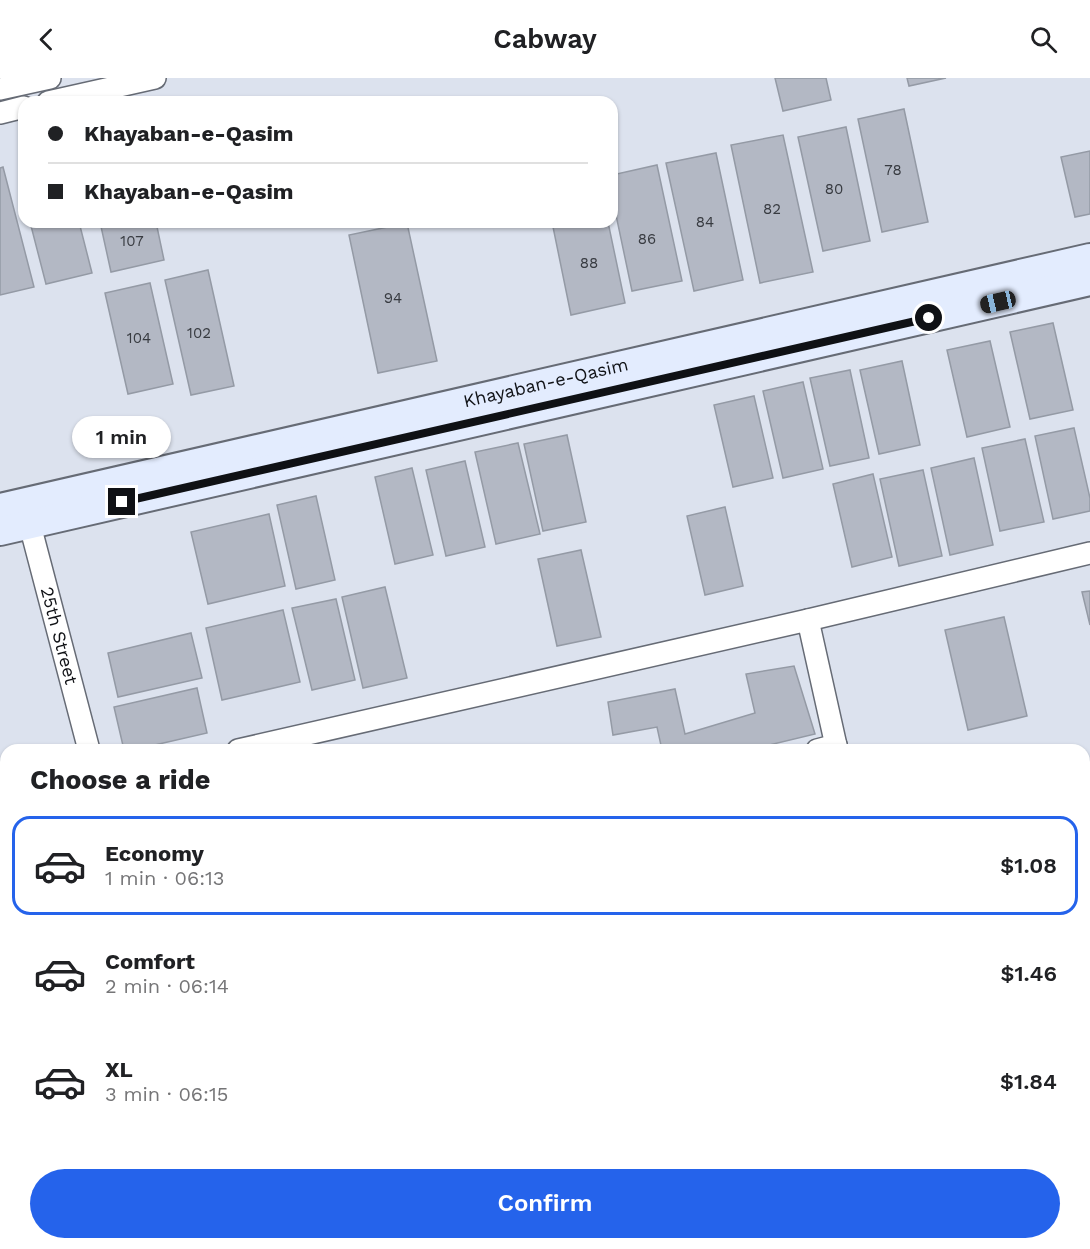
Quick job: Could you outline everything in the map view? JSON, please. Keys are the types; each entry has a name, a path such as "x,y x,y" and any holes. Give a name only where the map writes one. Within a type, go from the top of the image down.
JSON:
{"street":[{"path":"0,89 50,78 57,79 62,85 63,92 58,96"},
{"path":"74,96 155,78"},
{"path":"0,113 18,108"},
{"name":"Khayaban-e-Qasim","path":"0,531 18,511 1090,258"},
{"name":"Khayaban-e-Qasim","path":"18,511 1090,281"},
{"name":"25th Street","path":"18,511 87,744"},
{"path":"264,744 1090,553"},
{"path":"808,620 829,744"}],"building":[{"path":"775,78 826,78 831,100 783,111"},
{"path":"907,78 946,78 909,86"},
{"path":"904,109 928,222 882,232 858,119"},
{"path":"846,127 870,241 823,251 798,137"},
{"path":"783,135 813,272 760,283 731,145"},
{"path":"1090,151 1090,214 1075,217 1061,157"},
{"path":"716,153 743,280 694,291 666,163"},
{"path":"657,165 682,281 632,291 618,224 618,174"},
{"path":"3,167 34,287 0,295 0,168"},
{"path":"32,228 81,228 92,273 46,284"},
{"path":"101,228 157,228 164,260 111,272"},
{"path":"383,228 408,228 437,361 378,373 349,235"},
{"path":"553,228 609,228 625,303 571,315"},
{"path":"208,270 234,386 191,395 165,280"},
{"path":"150,283 173,384 128,394 105,293"},
{"path":"1053,323 1073,410 1030,419 1010,332"},
{"path":"990,341 1010,427 967,437 947,350"},
{"path":"902,361 920,445 879,454 860,370"},
{"path":"850,370 869,458 830,466 810,378"},
{"path":"803,382 823,469 783,478 763,391"},
{"path":"754,396 773,478 733,487 714,405"},
{"path":"1074,428 1090,498 1090,511 1053,519 1035,436"},
{"path":"567,435 586,522 543,531 524,444"},
{"path":"1025,439 1044,522 1000,531 982,448"},
{"path":"518,443 540,534 496,544 475,452"},
{"path":"974,458 993,545 950,555 931,468"},
{"path":"465,461 485,547 446,556 426,470"},
{"path":"412,468 433,555 395,564 375,477"},
{"path":"923,470 942,556 899,566 880,479"},
{"path":"873,474 892,557 852,567 833,484"},
{"path":"316,496 335,580 296,589 277,505"},
{"path":"725,507 743,586 705,595 687,516"},
{"path":"269,514 285,586 208,604 191,532"},
{"path":"581,550 601,637 557,646 538,559"},
{"path":"385,587 407,678 363,688 342,597"},
{"path":"1090,591 1090,625 1082,592"},
{"path":"336,599 355,680 312,690 292,608"},
{"path":"283,610 300,682 222,700 206,628"},
{"path":"1004,617 1027,716 968,730 945,630"},
{"path":"191,633 202,678 118,697 108,653"},
{"path":"794,666 815,734 773,744 661,744 657,727 613,735 608,702 675,689 685,734 755,713 746,674"},
{"path":"197,688 207,733 159,744 123,744 114,707"}],"route":[{"path":"122,502 929,318"}]}
